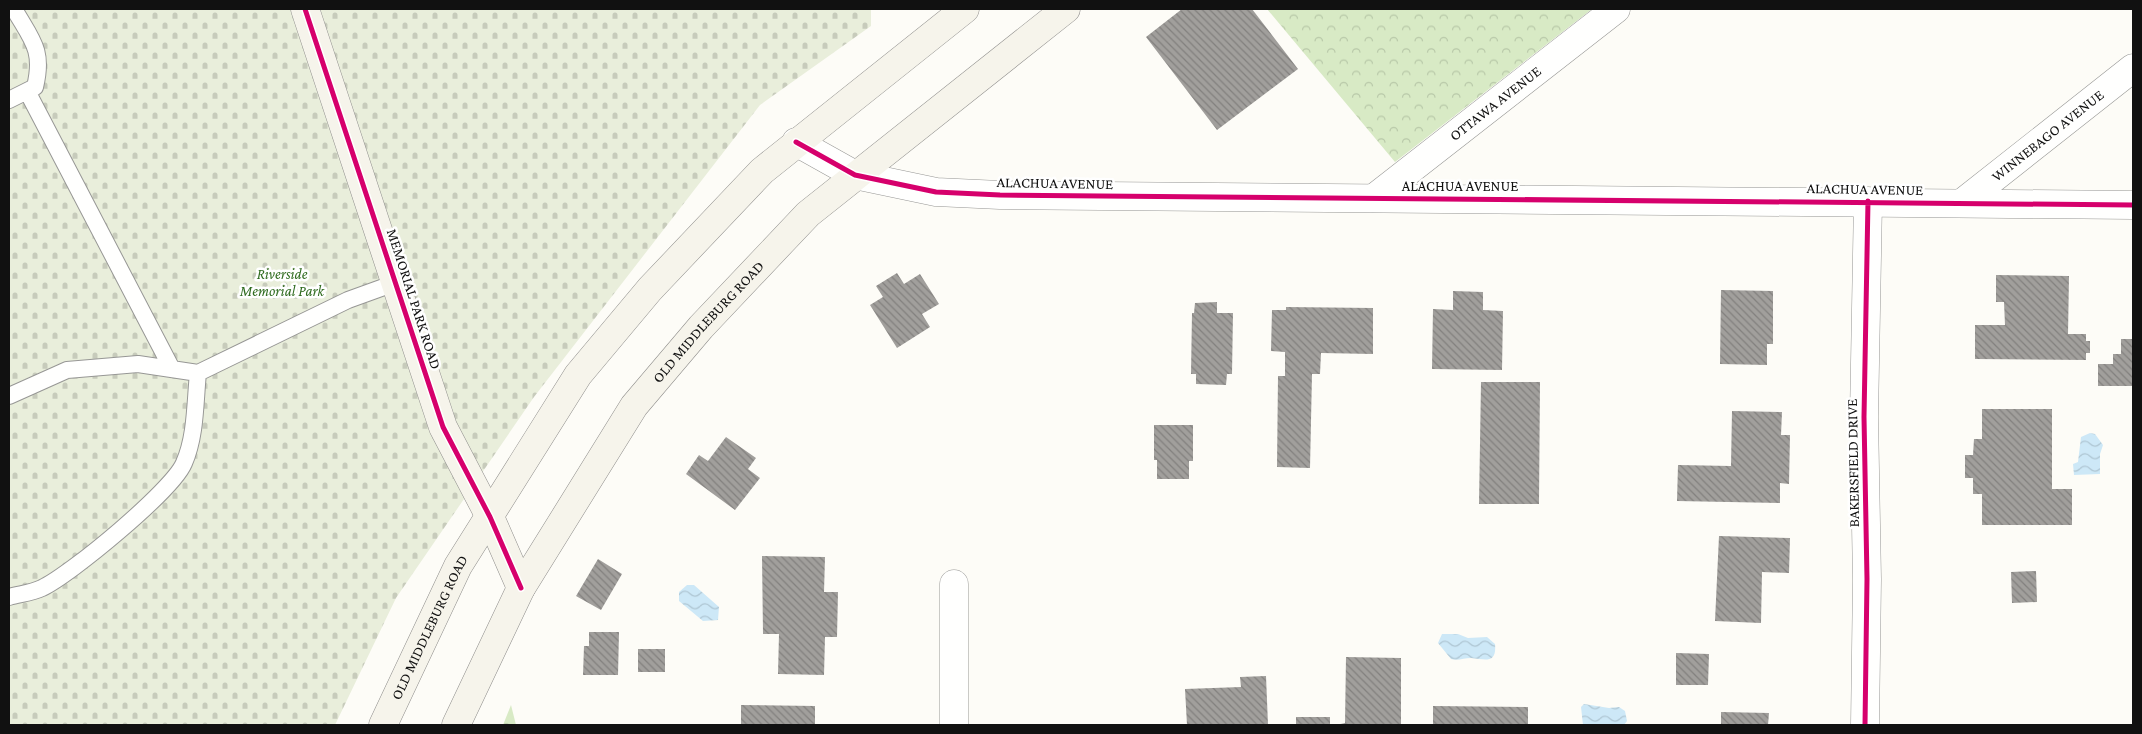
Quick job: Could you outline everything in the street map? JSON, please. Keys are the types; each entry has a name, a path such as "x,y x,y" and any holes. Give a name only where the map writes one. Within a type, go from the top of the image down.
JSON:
{"main road":[{"name":"MEMORIAL PARK ROAD","path":"304,9 443,427 490,517 521,588"},
{"name":"OLD MIDDLEBURG ROAD","path":"383,725 458,566 578,375 663,276 762,171 965,9"},
{"name":"OLD MIDDLEBURG ROAD","path":"456,725 521,588 634,406 701,328 802,221 855,175 1066,9"}],"street":[{"name":"OTTAWA AVENUE","path":"1374,198 1616,9"},
{"name":"WINNEBAGO AVENUE","path":"1962,202 2133,68"},
{"name":"ALACHUA AVENUE","path":"796,142 855,175 936,192 1000,195 1868,201 2133,205"},
{"name":"BAKERSFIELD DRIVE","path":"1864,725 1867,579 1864,417 1868,201"},
{"path":"954,584 954,725"}],"lane":[{"path":"9,100 35,87 40,66 36,47 14,9"},
{"path":"27,91 172,369"},
{"path":"9,396 67,370 138,364 198,373 348,300 395,283"},
{"path":"9,597 41,589 74,569 164,490 184,464 192,432 198,373"}],"green space":[{"name":"Riverside Memorial Park","path":"9,9 871,9 871,26 760,105 534,397 396,598 335,725 9,725"},
{"path":"1267,9 1592,9 1395,162"},
{"path":"511,705 516,725 503,725"}],"water":[{"path":"2090,433 2095,434 2103,445 2100,454 2100,474 2074,475 2073,464 2078,462 2081,437"},
{"path":"687,585 694,585 719,607 718,620 703,621 679,601 679,592"},
{"path":"1442,634 1458,634 1468,638 1487,637 1495,644 1494,655 1492,658 1485,660 1471,658 1451,659 1438,643"},
{"path":"1584,704 1609,708 1619,707 1625,711 1627,721 1624,725 1583,725 1581,707"}],"building":[{"path":"1182,9 1252,9 1298,69 1217,130 1146,37"},
{"path":"897,273 904,284 920,274 939,304 922,314 930,327 897,348 870,305 883,297 876,286"},
{"path":"1996,275 2069,276 2068,334 2086,334 2086,341 2090,341 2090,353 2086,353 2086,360 1975,359 1975,325 2005,325 2004,302 1996,302"},
{"path":"1721,290 1773,291 1773,344 1767,344 1767,365 1720,364"},
{"path":"1453,291 1483,292 1483,310 1503,311 1502,370 1432,369 1433,309 1453,310"},
{"path":"1217,302 1217,313 1233,313 1232,374 1227,374 1226,385 1196,384 1196,374 1191,374 1192,313 1194,313 1195,303"},
{"path":"1286,307 1373,308 1373,354 1321,353 1320,374 1312,374 1310,468 1277,467 1278,376 1285,376 1285,352 1271,351 1272,310 1286,310"},
{"path":"2121,339 2133,339 2133,386 2098,386 2098,364 2113,364 2113,354 2121,354"},
{"path":"1481,382 1540,382 1539,504 1479,504"},
{"path":"1982,409 2052,409 2052,489 2072,489 2072,525 1982,525 1982,494 1973,494 1973,478 1965,478 1965,455 1973,455 1974,439 1982,439"},
{"path":"1732,411 1782,412 1781,435 1790,435 1789,484 1780,483 1780,503 1677,501 1678,465 1731,466"},
{"path":"1154,425 1193,425 1193,461 1189,461 1189,479 1157,479 1157,460 1154,460"},
{"path":"726,437 756,458 748,469 760,478 735,510 686,474 699,455 708,461"},
{"path":"1719,536 1790,538 1789,573 1762,572 1761,623 1715,621"},
{"path":"762,556 825,557 824,592 838,592 837,637 825,637 824,675 778,674 779,634 763,634"},
{"path":"598,559 622,574 601,610 576,596"},
{"path":"2036,571 2037,602 2012,603 2011,572"},
{"path":"589,632 619,632 618,675 583,675 584,646 589,646"},
{"path":"638,649 665,649 665,672 638,672"},
{"path":"1676,653 1709,654 1708,685 1676,685"},
{"path":"1346,657 1401,658 1401,725 1336,725 1345,723"},
{"path":"1266,676 1268,725 1187,725 1185,689 1241,687 1240,677"},
{"path":"741,705 815,706 815,725 741,725"},
{"path":"1433,706 1528,707 1528,725 1433,725"},
{"path":"1721,712 1769,713 1768,725 1721,725"},
{"path":"1296,717 1330,717 1330,725 1296,725"}],"cycle path":[{"path":"305,9 443,427 490,517 521,588"},
{"path":"796,142 855,175 936,192 1000,195 2133,205"},
{"path":"1865,725 1867,579 1864,417 1868,201"}]}
